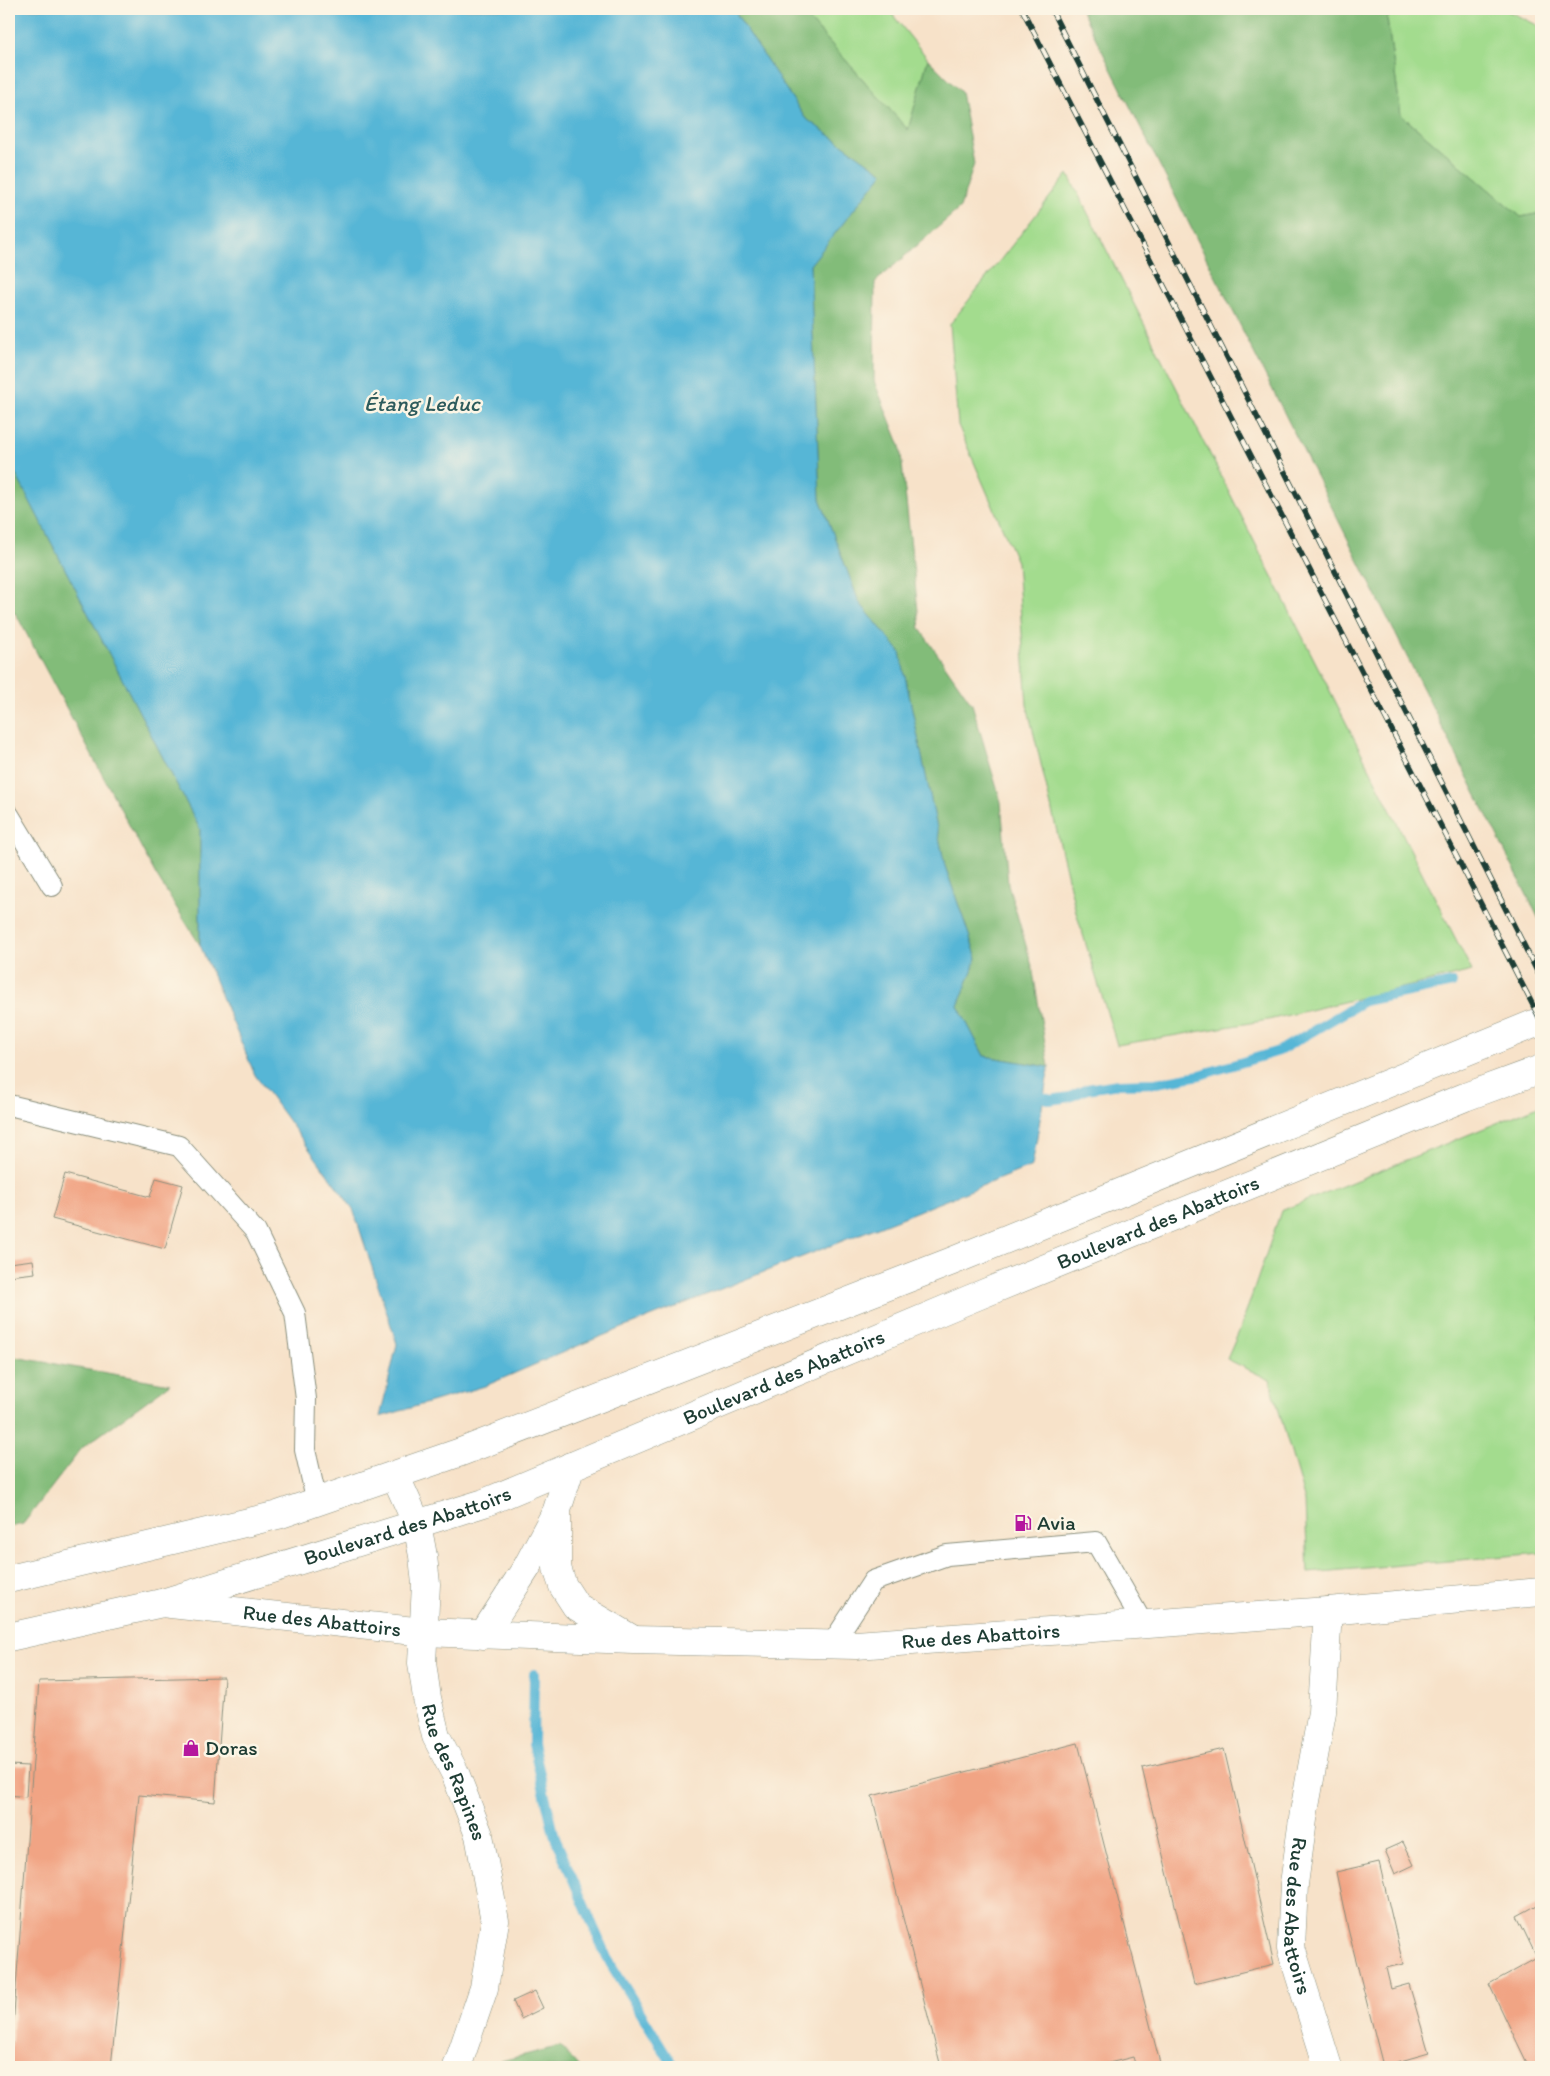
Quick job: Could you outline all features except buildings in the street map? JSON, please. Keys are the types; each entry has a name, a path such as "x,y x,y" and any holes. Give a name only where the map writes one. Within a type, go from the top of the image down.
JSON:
{"street":[{"name":"Boulevard des Abattoirs","path":"9,1579 278,1515 461,1452 941,1266 1541,1021"},
{"name":"Boulevard des Abattoirs","path":"9,1637 162,1603 484,1503 997,1288 1456,1101 1541,1069"},
{"name":"Rue des Abattoirs","path":"484,1635 528,1567 557,1510 571,1466"},
{"name":"Rue des Rapines","path":"395,1475 417,1524 426,1584 422,1663 427,1698 436,1736 455,1773 479,1835 495,1920 484,1988 457,2067"},
{"name":"Rue des Abattoirs","path":"557,1510 556,1568 563,1586 576,1606 633,1640"},
{"name":"Rue des Abattoirs","path":"162,1603 423,1632 633,1640 856,1645 1328,1611 1541,1592"},
{"name":"Rue des Abattoirs","path":"1328,1611 1322,1712 1297,1866 1291,1948 1328,2067"}],"lane":[{"path":"9,814 52,886"},
{"path":"9,1105 179,1146 256,1232 295,1313 306,1399 305,1450 317,1502"},
{"path":"832,1644 873,1582 947,1555 1096,1542 1143,1624"}],"green space":[{"path":"733,9 800,9 908,130 928,59 961,92 974,164 960,208 875,282 874,381 900,446 920,629 972,704 1001,802 1008,884 1032,966 1049,1067 984,1056 958,1006 977,958 945,866 900,652 859,602 820,499 810,265 883,173 805,118"},
{"path":"800,9 888,9 928,59 908,130"},
{"path":"1081,9 1397,9 1387,19 1401,115 1521,217 1541,213 1541,923"},
{"path":"1397,9 1504,9 1541,27 1541,213 1521,217 1401,115 1387,19"},
{"path":"1068,174 1472,971 1268,1020 1117,1045 1076,912 1027,705 1017,562 958,425 950,324"},
{"path":"9,461 200,829 200,945 156,875 16,614 9,611"},
{"path":"1541,1105 1541,1553 1308,1573 1305,1501 1270,1380 1227,1359 1241,1327 1281,1211"},
{"path":"9,1356 170,1384 82,1448 23,1524 9,1527"},
{"path":"560,2046 579,2067 495,2067 497,2062"}],"water":[{"name":"Étang Leduc","path":"9,9 733,9 805,118 883,173 810,265 820,499 859,602 900,652 945,866 977,958 958,1006 984,1056 1049,1067 1032,1166 587,1342 485,1386 380,1417 397,1344 353,1209 255,1075 200,945 200,829 9,461"}],"waterway":[{"path":"1032,1093 1050,1100 1070,1097 1087,1089 1118,1084 1156,1083 1200,1075 1279,1051 1364,1001 1452,983"},
{"path":"534,1674 533,1744 555,1838 607,1958 674,2067"}],"railway":[{"path":"1022,9 1541,1021"},
{"path":"1051,9 1541,979"}],"place":[{"name":"Avia","path":"1023,1523"},
{"name":"Doras","path":"191,1748"}]}
